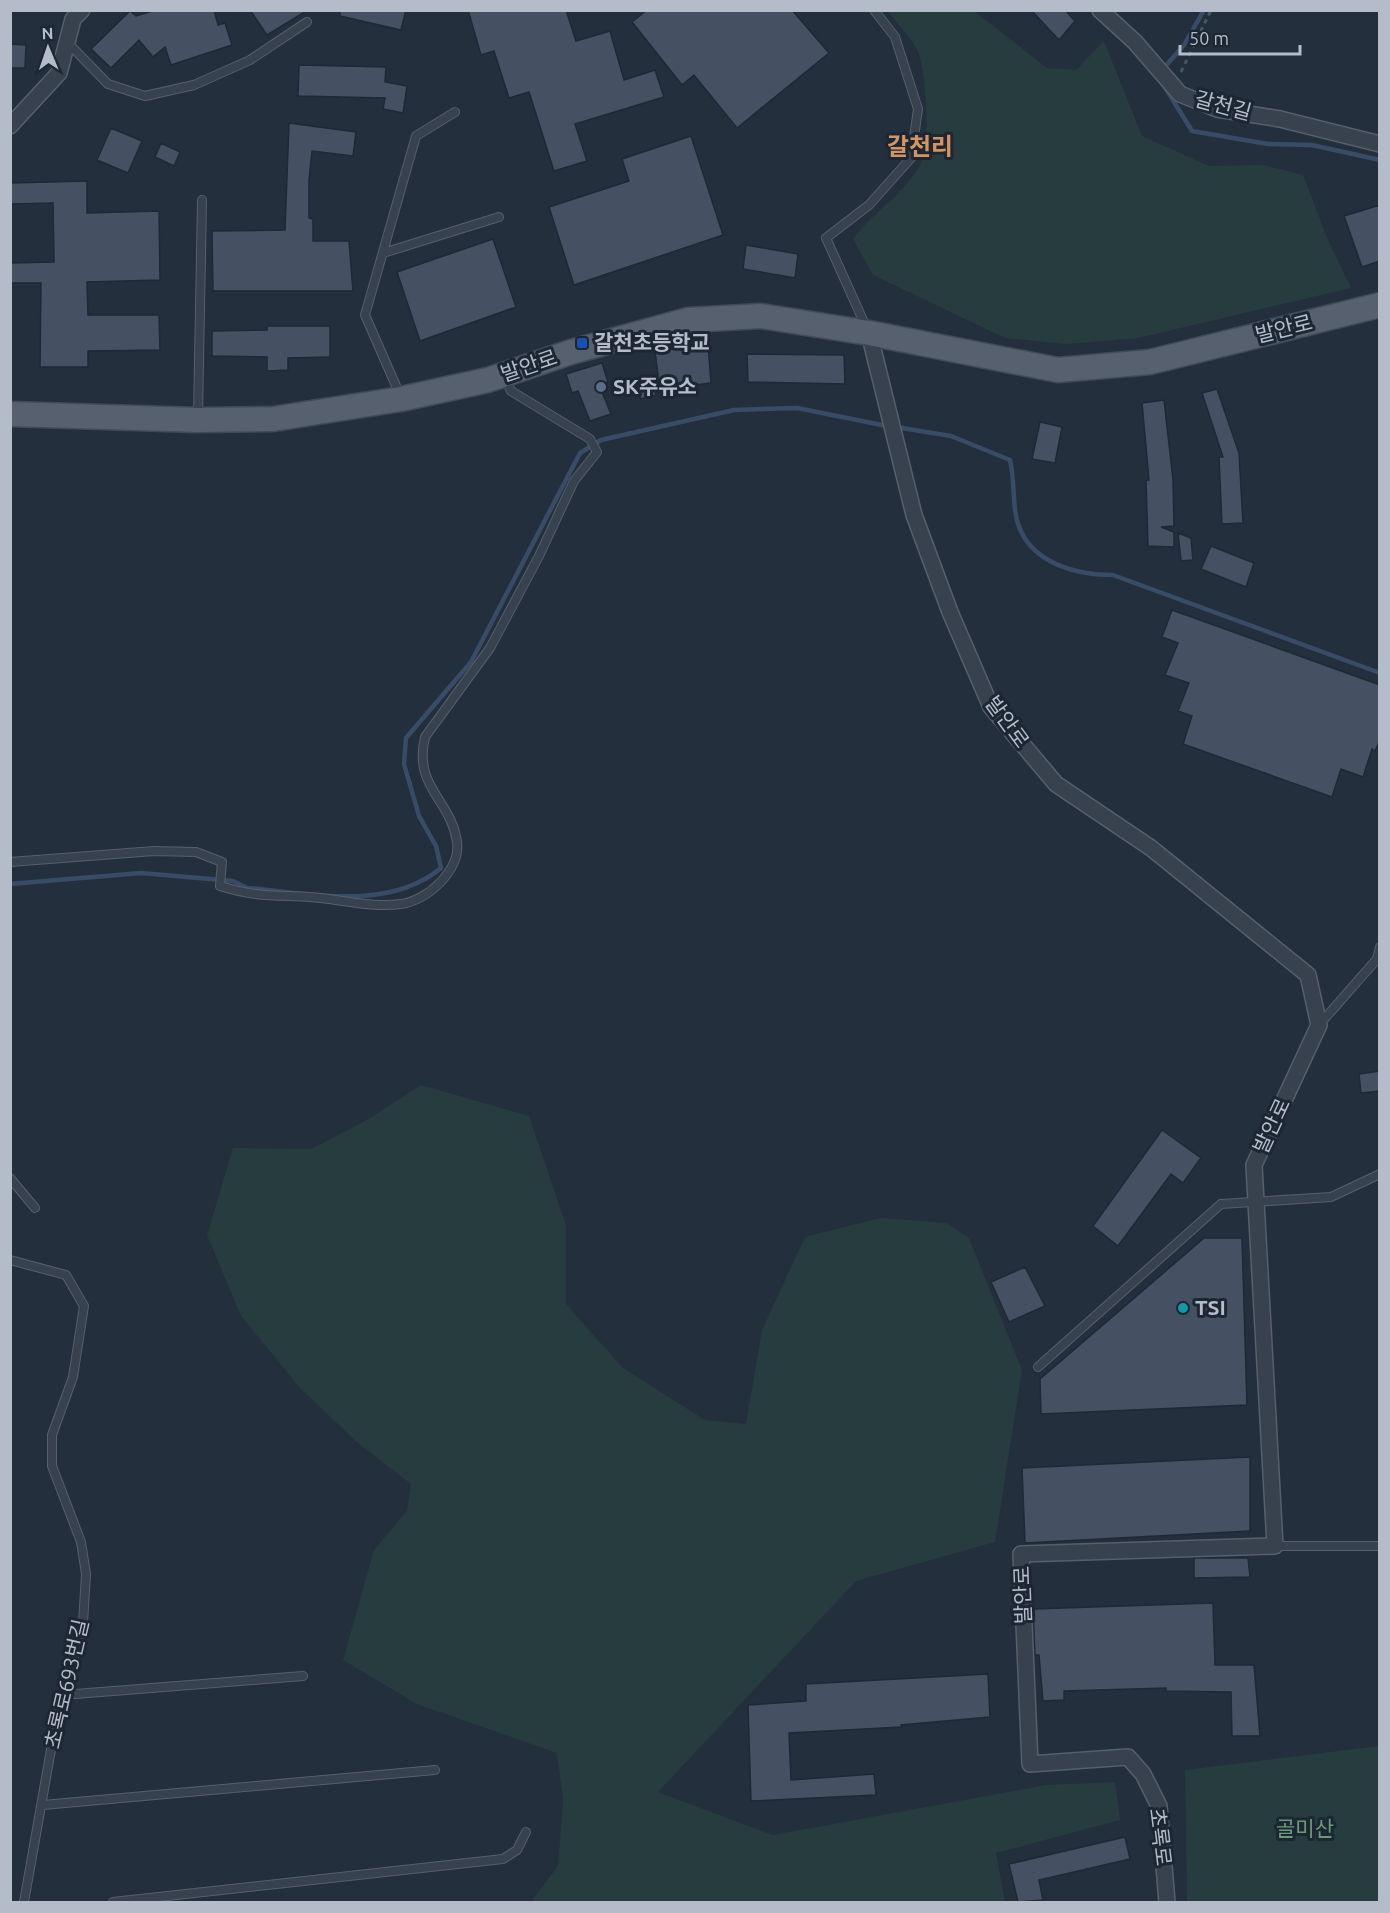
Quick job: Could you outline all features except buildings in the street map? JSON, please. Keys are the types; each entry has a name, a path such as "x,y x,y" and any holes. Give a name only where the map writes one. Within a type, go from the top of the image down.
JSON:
{"main road":[{"name":"발안로","path":"10,414 198,420 273,419 401,399 503,375 571,352 688,320 761,316 869,333 1058,370 1150,362 1380,305"}],"street":[{"path":"10,126 59,73 73,19 82,10"},
{"name":"갈천길","path":"1100,10 1136,42 1180,94 1217,109 1280,119 1380,144"},
{"name":"발안로","path":"869,333 914,515 950,612 991,707 1056,784 1151,848 1308,975 1319,1025 1254,1165 1275,1546 1021,1554 1030,1764 1128,1757 1143,1774"},
{"name":"초록로","path":"1143,1774 1159,1806 1167,1902"}],"lane":[{"name":"발안로","path":"869,333 826,238 869,204 911,158 918,108 895,37 874,10"},
{"path":"67,42 108,84 145,96 194,85 250,60 307,22"},
{"path":"401,399 365,315 416,136 455,112"},
{"path":"198,420 202,200"},
{"path":"383,253 499,217"},
{"path":"10,862 154,851 196,852 222,862 220,886 249,895 402,904 444,881 454,864 458,845 455,829 426,780 421,754 425,737 490,648 539,556 574,481 597,452 590,439 511,391 503,375"},
{"path":"1319,1025 1377,959 1380,947"},
{"path":"1038,1367 1221,1204 1331,1197 1380,1174"},
{"path":"10,1178 35,1208"},
{"name":"초록로693번길","path":"10,1260 66,1275 84,1306 73,1377 52,1435 52,1466 81,1542 86,1574 83,1623 63,1695 24,1902"},
{"path":"1275,1546 1380,1546"},
{"path":"63,1695 303,1676"},
{"path":"43,1805 435,1770"},
{"path":"114,1902 503,1858 517,1850 526,1832"}],"path":[{"path":"1170,84 1211,10"}],"green space":[{"path":"888,11 974,11 1047,68 1076,70 1104,41 1142,136 1209,166 1263,165 1303,175 1328,240 1351,288 1138,338 1066,344 1005,338 873,275 853,239 915,174 924,154 927,125 923,75 918,52"},
{"path":"421,1085 529,1116 566,1225 566,1304 623,1368 705,1420 746,1424 762,1330 805,1237 881,1218 946,1223 969,1238 1022,1370 995,1542 856,1581 658,1792 773,1835 1046,1785 1115,1782 1120,1820 996,1853 1005,1902 531,1902 558,1866 563,1800 557,1753 417,1704 343,1660 374,1550 407,1511 411,1484 358,1443 300,1388 241,1316 207,1235 233,1148 311,1149 367,1120"},
{"name":"골미산","path":"1379,1746 1379,1902 1187,1902 1185,1770"}],"waterway":[{"path":"1163,69 1184,45 1204,10"},
{"path":"1166,89 1192,131 1268,144 1312,145 1380,160"},
{"path":"10,884 141,873 233,881 247,888 348,896 373,895 420,882 441,868 436,846 419,816 404,764 406,738 471,662 580,453 601,440 734,410 797,408 887,426"},
{"path":"896,427 951,436 1010,460 1019,527 1027,541 1038,553 1050,561 1081,572 1113,575 1380,673"}],"place":[{"name":"갈천초등학교","path":"582,343"},
{"name":"SK주유소","path":"601,387"},
{"name":"TSI","path":"1183,1308"}],"district":[{"name":"갈천리","path":"920,147"}]}
